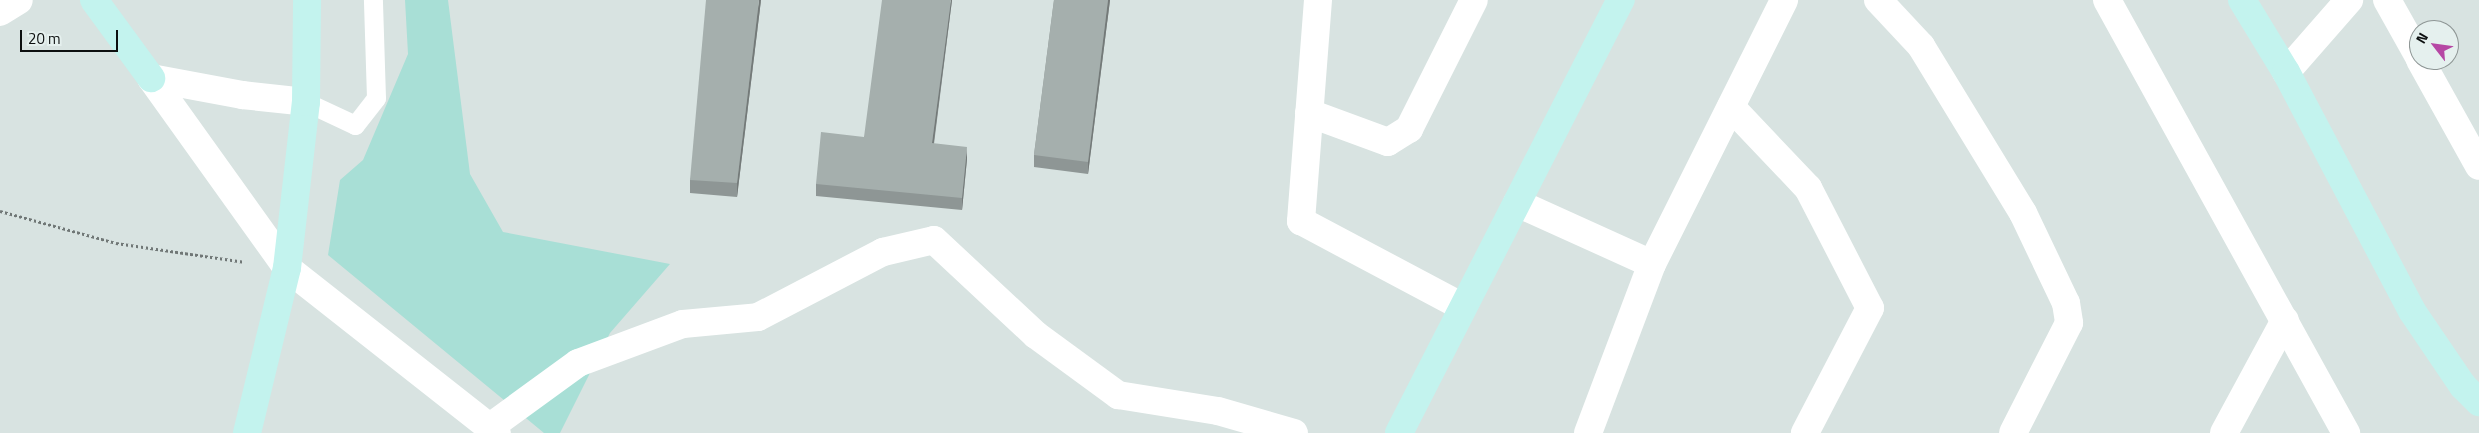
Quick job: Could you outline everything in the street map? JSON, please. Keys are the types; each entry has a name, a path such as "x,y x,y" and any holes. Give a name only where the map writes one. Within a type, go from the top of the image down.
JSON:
{"street":[{"path":"0,12 18,0"},
{"path":"94,0 288,268 494,430 578,363 683,324 758,317 883,252 934,240 1036,335 1118,395 1218,411 1294,433"},
{"path":"247,433 288,268 306,102 307,0"},
{"path":"1318,0 1301,221 1463,307"},
{"path":"1308,113 1388,142 1409,129 1474,0"},
{"path":"1399,433 1621,0"},
{"path":"1588,433 1652,264 1784,0"},
{"path":"1878,0 1921,46 2024,214 2066,302 2069,323 2013,433"},
{"path":"2107,0 2346,433"},
{"path":"2242,0 2286,72 2412,311 2463,386 2479,402"},
{"path":"2286,72 2348,0"},
{"path":"2387,0 2409,39"},
{"path":"2426,70 2476,155"},
{"path":"151,78 242,95 306,102"},
{"path":"1730,107 1808,188 1870,308 1805,433"},
{"path":"1517,203 1652,264"},
{"path":"2224,433 2285,320"}],"lane":[{"path":"306,102 356,125 376,98 372,0"}],"path":[{"path":"0,211 116,243 288,268"}],"green space":[{"path":"405,0 448,0 470,174 503,232 670,264 610,333 560,433 544,433 328,255 340,180 363,160 408,54"}],"building":[{"path":"706,0 759,0 737,183 690,180"},
{"path":"882,0 951,0 932,143 967,147 962,198 816,184 821,132 864,137"},
{"path":"1054,0 1108,0 1088,162 1034,155"}]}
